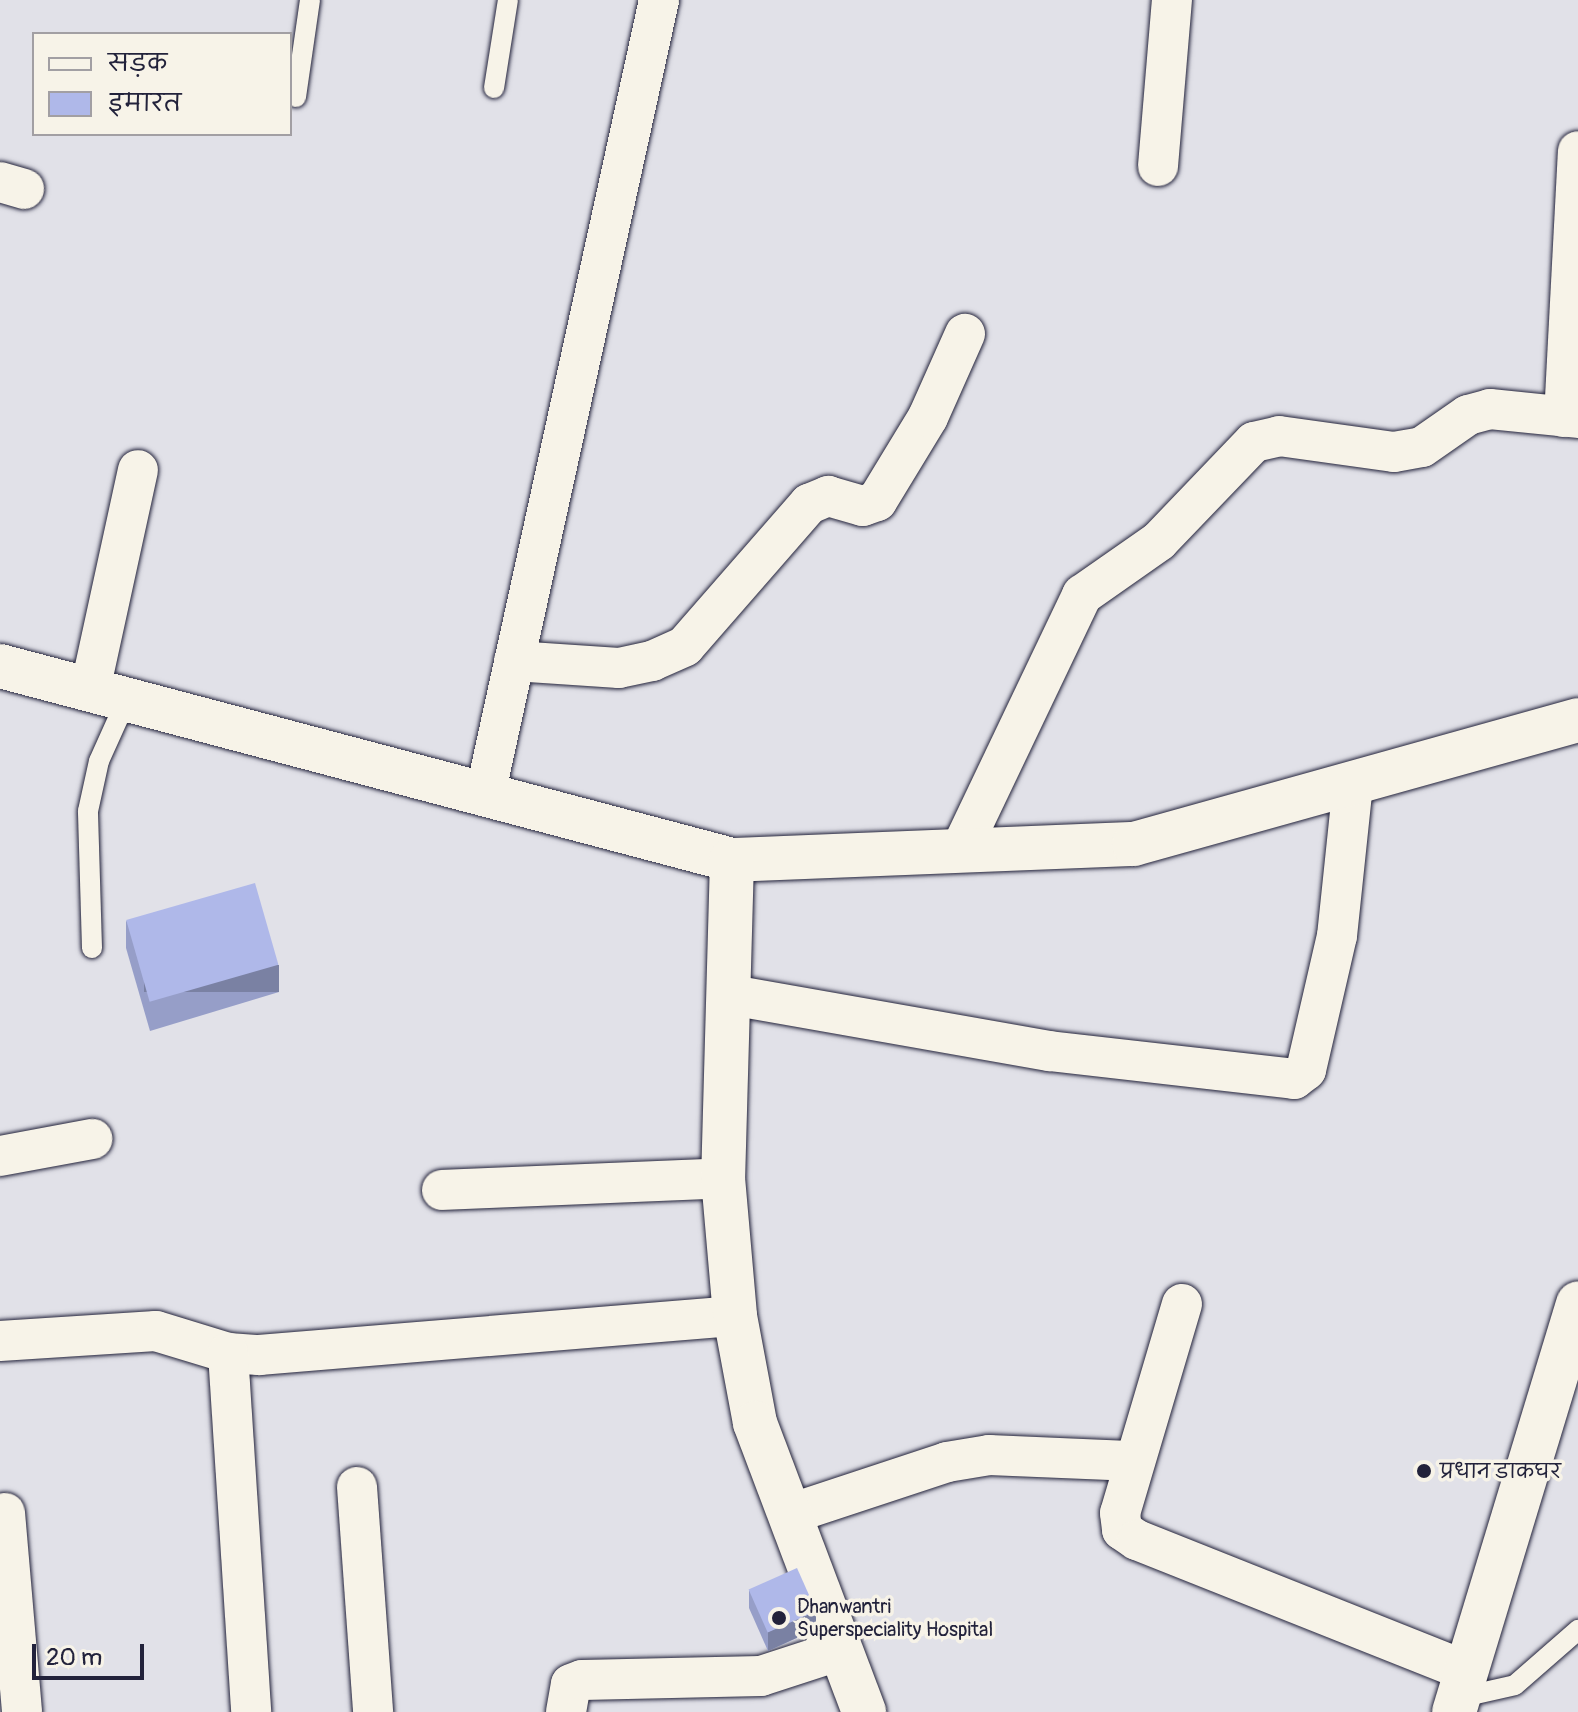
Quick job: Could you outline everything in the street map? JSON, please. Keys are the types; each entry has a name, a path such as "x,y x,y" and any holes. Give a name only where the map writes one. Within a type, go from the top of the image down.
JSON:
{"street":[{"path":"485,795 659,0"},
{"path":"1158,166 1172,0"},
{"path":"960,851 1082,595 1159,541 1254,442 1279,436 1394,452 1422,447 1468,415 1490,409 1571,418 1578,151"},
{"path":"514,661 619,668 652,661 685,646 809,504 828,496 863,506 877,501 928,417 965,334"},
{"path":"108,695 138,470"},
{"path":"0,666 732,860 1134,844 1578,720"},
{"path":"731,995 1049,1051 1294,1079 1306,1070 1337,936 1353,783"},
{"path":"732,860 731,995 723,1178 735,1316 755,1423 864,1712"},
{"path":"0,1156 92,1139"},
{"path":"442,1190 723,1178"},
{"path":"1182,1304 1120,1513 1122,1530 1137,1540 1460,1694 1578,1303"},
{"path":"0,1341 156,1331 228,1353 259,1355 735,1316"},
{"path":"228,1353 251,1712"},
{"path":"790,1514 947,1462 989,1455 1135,1461"},
{"path":"357,1487 373,1712"},
{"path":"5,1513 22,1712"},
{"path":"566,1712 571,1684 582,1680 761,1676 841,1650"}],"lane":[{"path":"296,97 310,0"},
{"path":"494,88 508,0"},
{"path":"92,948 88,811 108,695"},
{"path":"1460,1694 1515,1685 1578,1630"}],"building":[{"path":"255,883 278,965 150,1002 126,920"},
{"path":"797,1568 816,1611 768,1632 749,1590"}],"place":[{"name":"प्रधान डाकघर","path":"1424,1471"},
{"name":"Dhanwantri Superspeciality Hospital","path":"779,1618"}]}
